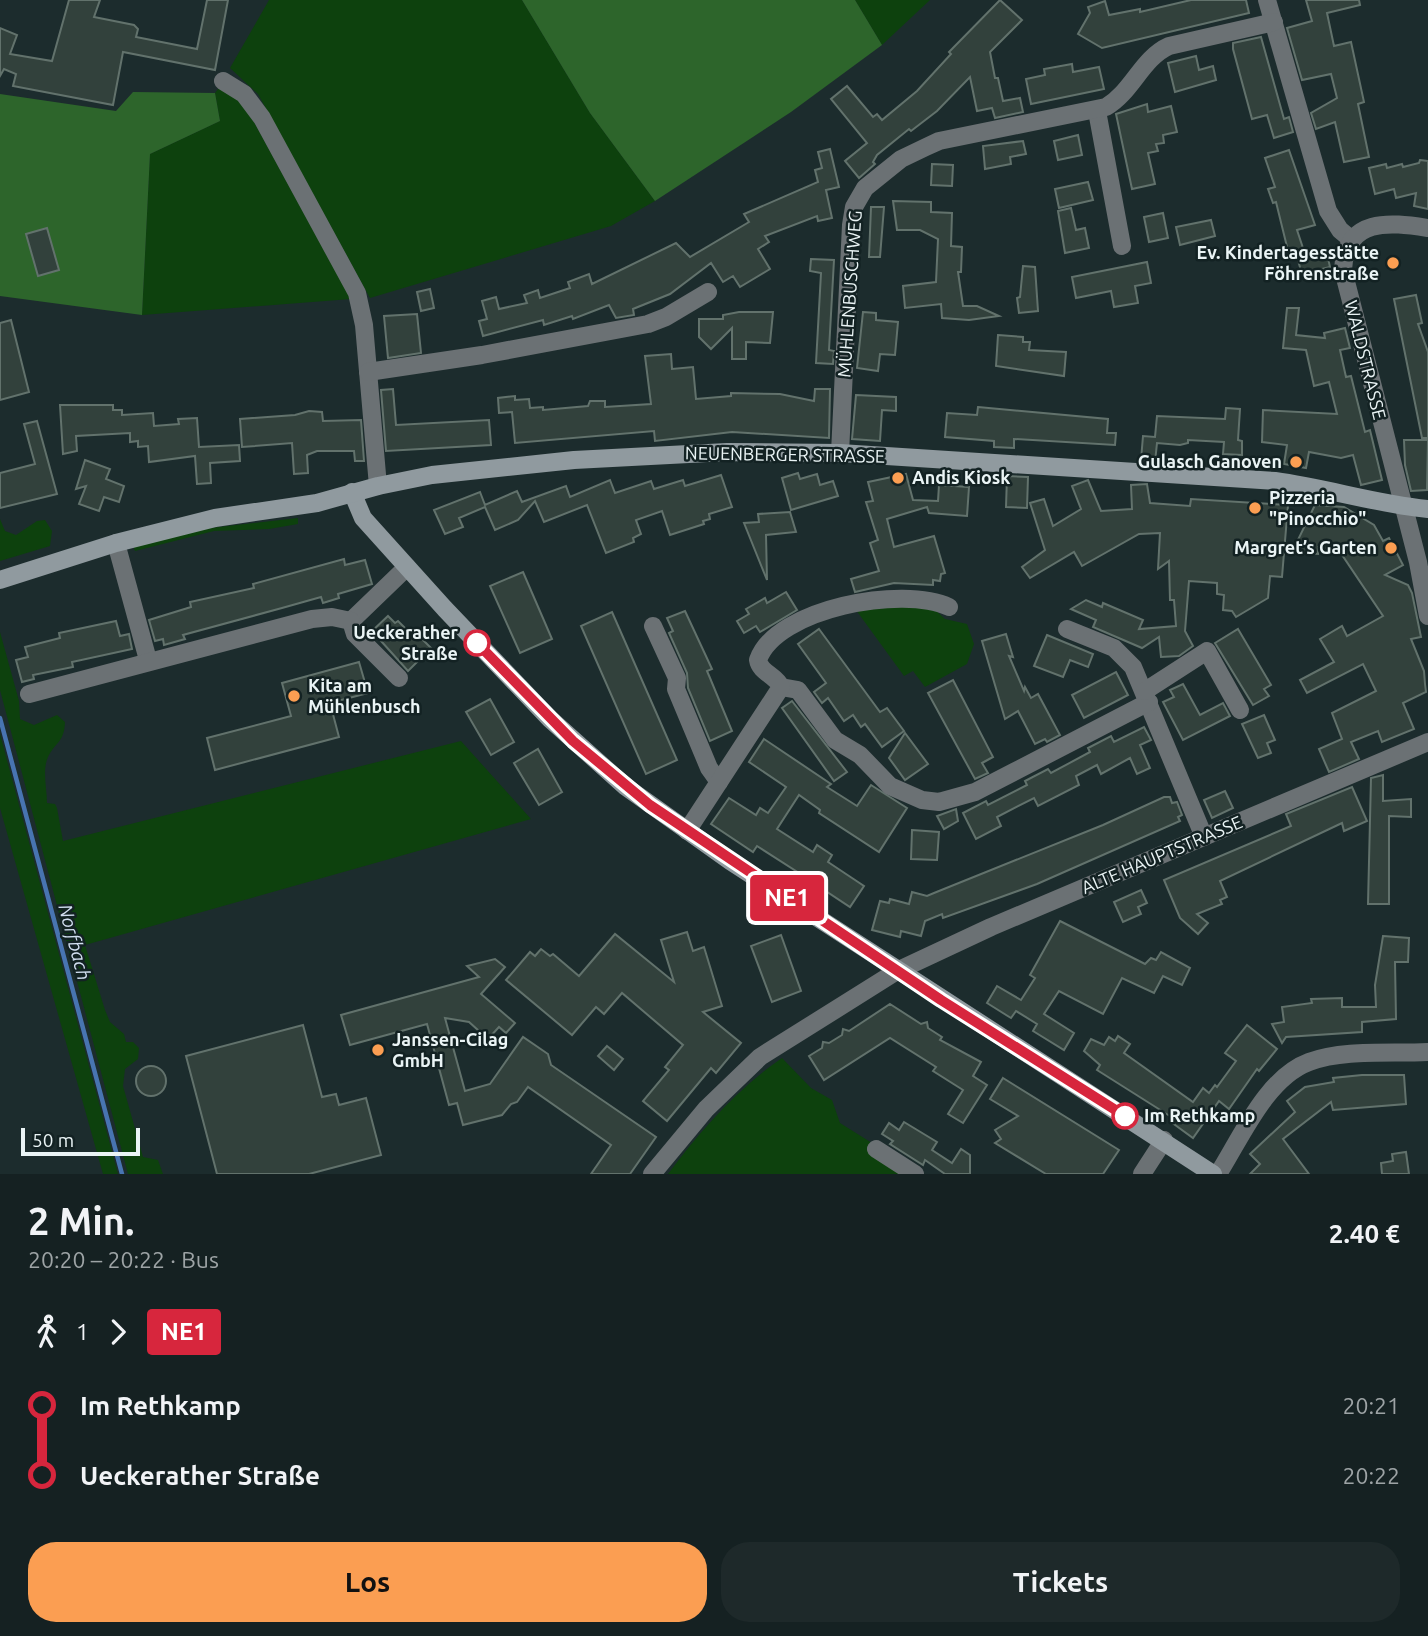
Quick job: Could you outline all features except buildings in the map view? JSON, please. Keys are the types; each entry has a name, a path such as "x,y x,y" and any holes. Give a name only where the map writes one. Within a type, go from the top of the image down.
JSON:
{"street":[{"path":"1267,0 1328,211 1340,230 1352,240 1369,226 1388,223 1428,228"},
{"path":"1122,246 1097,111 1123,96 1163,48 1274,22"},
{"path":"223,80 244,94 262,118 357,293 364,325 377,486"},
{"name":"MÜHLENBUSCHWEG","path":"840,453 851,225 860,193 901,159 939,141 1070,113 1097,111"},
{"name":"WALDSTRASSE","path":"1352,240 1346,251 1343,270 1401,506"},
{"path":"368,372 482,355 648,324 666,317 708,292"},
{"name":"NEUENBERGER STRASSE","path":"0,580 116,543 215,518 317,503 377,486 454,472 574,460 727,452 840,453 1276,481 1428,509"},
{"path":"352,492 358,512 407,568 565,734 634,793 897,971 1215,1174 1271,1093 1301,1066 1333,1057 1428,1052"},
{"path":"1401,506 1418,562 1428,616"},
{"path":"116,543 148,660"},
{"path":"351,621 407,568"},
{"path":"781,687 776,678 759,666 760,655 781,632 814,615 848,605 895,598 927,599 949,607"},
{"path":"29,694 148,660 322,617 351,621"},
{"path":"351,621 355,634 399,678"},
{"path":"653,626 677,678 676,689 695,734 719,782"},
{"path":"1068,629 1121,653 1133,667 1204,837"},
{"path":"781,687 798,690 835,740 860,755 890,786 931,802 957,800 975,792 1147,696 1207,651 1240,710"},
{"path":"687,831 781,687"},
{"name":"ALTE HAUPTSTRASSE","path":"652,1174 706,1109 760,1057 897,971 979,932 1428,742"},
{"path":"1142,1174 1164,1140"},
{"path":"876,1149 915,1174"}],"green space":[{"path":"269,0 522,0 590,113 655,201 611,226 370,298 258,94 230,68"},
{"path":"522,0 855,0 882,45 791,112 655,201 590,113"},
{"path":"855,0 930,0 882,45"},
{"path":"218,89 229,89 242,100 351,299 142,315 150,154 220,121 215,93"},
{"path":"133,92 215,93 220,121 150,154 142,315 0,296 0,94 116,111"},
{"path":"298,518 298,524 269,529 214,531 135,551 133,546 193,530"},
{"path":"0,519 5,531 16,535 37,521 45,520 52,531 50,546 0,561"},
{"path":"930,605 945,619 967,624 974,644 967,664 925,687 913,671 904,676 856,610"},
{"path":"0,632 19,701 20,719 34,725 57,715 65,722 61,738 46,762 45,774 47,803 55,804 57,808 63,841 461,741 531,819 85,945 110,1022 124,1034 126,1042 133,1042 139,1048 138,1059 125,1069 123,1086 143,1157 158,1160 163,1174 128,1174 0,690"},
{"path":"0,734 118,1174 103,1174 0,808"},
{"path":"782,1058 811,1088 832,1100 840,1123 872,1143 911,1174 668,1174 720,1112 750,1083"}],"waterway":[{"name":"Norfbach","path":"0,718 122,1174"}],"bus line":[{"name":"NE1","path":"477,643 573,741 650,805 941,1000 1125,1116"}],"place":[{"name":"Ev. Kindertagesstätte Föhrenstraße","path":"1393,263"},
{"name":"Gulasch Ganoven","path":"1296,462"},
{"name":"Andis Kiosk","path":"898,478"},
{"name":"Pizzeria \"Pinocchio\"","path":"1255,508"},
{"name":"Margret’s Garten","path":"1391,548"},
{"name":"Ueckerather Straße","path":"477,643"},
{"name":"Kita am Mühlenbusch","path":"294,696"},
{"name":"Janssen-Cilag GmbH","path":"378,1050"},
{"name":"Im Rethkamp","path":"1125,1116"}]}
